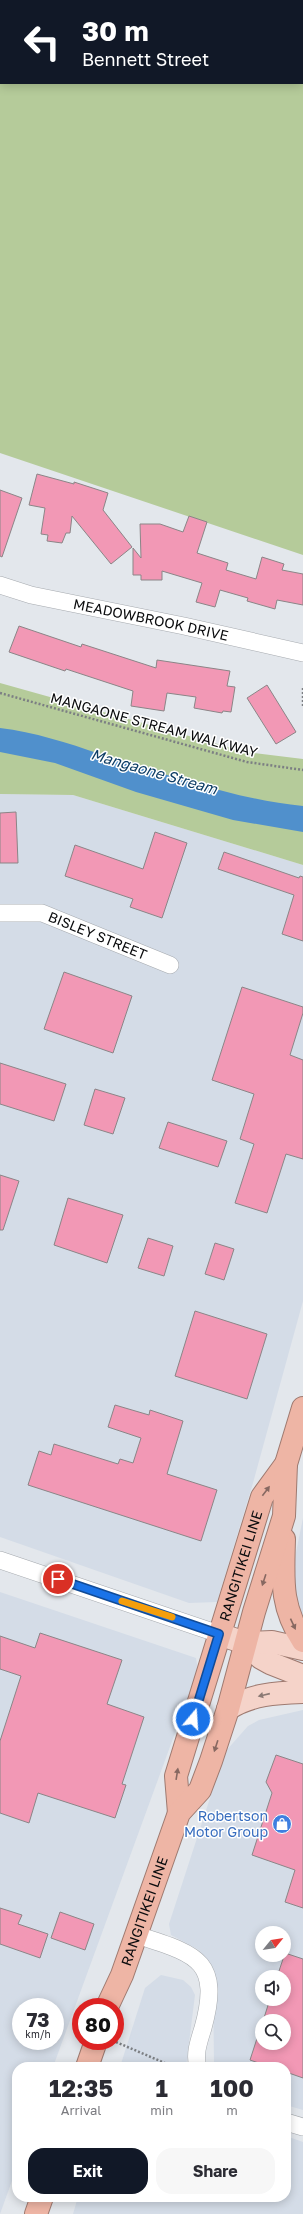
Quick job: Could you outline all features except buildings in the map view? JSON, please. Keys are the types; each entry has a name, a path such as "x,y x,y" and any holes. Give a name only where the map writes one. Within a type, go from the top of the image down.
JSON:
{"highway":[{"name":"RANGITIKEI LINE","path":"111,1998 122,1975 137,1935 179,1813 200,1790 228,1709 245,1643 284,1516 286,1464 303,1408"},
{"name":"RANGITIKEI LINE","path":"179,1813 176,1776 219,1634 262,1497 286,1464"},
{"path":"284,1516 285,1603 293,1625 303,1642"},
{"path":"89,2062 93,2050"},
{"path":"36,2214 40,2202"}],"main road":[{"path":"219,1634 245,1643 272,1642 303,1649"},
{"path":"245,1643 261,1658 303,1676"},
{"path":"228,1709 241,1700 270,1693 303,1692"}],"street":[{"name":"MEADOWBROOK DRIVE","path":"0,584 31,595 184,626 303,653"},
{"name":"BISLEY STREET","path":"0,913 42,913 170,966"},
{"path":"0,1560 219,1634"},
{"path":"137,1935 185,1952 196,1958 203,1966 208,1979 210,1993 208,2009 197,2048 198,2062"},
{"path":"291,2123 303,2127"}],"path":[{"path":"303,688 303,706"},
{"name":"MANGAONE STREAM WALKWAY","path":"0,693 247,762 303,770"},
{"path":"124,2046 162,2062"}],"shaded area":[{"path":"0,794 73,795 303,865 303,1301 253,1483 217,1602 189,1603 0,1537"},
{"path":"303,1518 303,1618 289,1587"},
{"path":"0,1592 196,1658 198,1670 78,1998 72,1998 72,2015 64,2037 64,1998 12,1998 12,2050 59,2050 55,2062 12,2062 12,2181 0,2214"},
{"path":"303,1710 303,2110 291,2106 291,2062 214,2062 213,1974 199,1950 171,1935 169,1924 225,1752 248,1726 259,1720"},
{"path":"161,1975 183,1980 191,1987 195,1995 187,2062 122,2062 145,1988"},
{"path":"291,2138 303,2142 303,2214 73,2214 77,2202 291,2202"}],"green space":[{"path":"0,84 303,84 303,555 0,453"},
{"path":"0,683 246,752 303,759 303,865 73,795 0,794"}],"water":[{"name":"Mangaone Stream","path":"0,728 51,738 226,792 277,803 303,806 303,832 233,820 136,792 55,763 0,752"}],"slow traffic":[{"path":"122,1601 172,1617"}],"place":[{"name":"Robertson Motor Group","path":"282,1824"}],"route":[{"path":"58,1579 219,1634 193,1719"}]}
